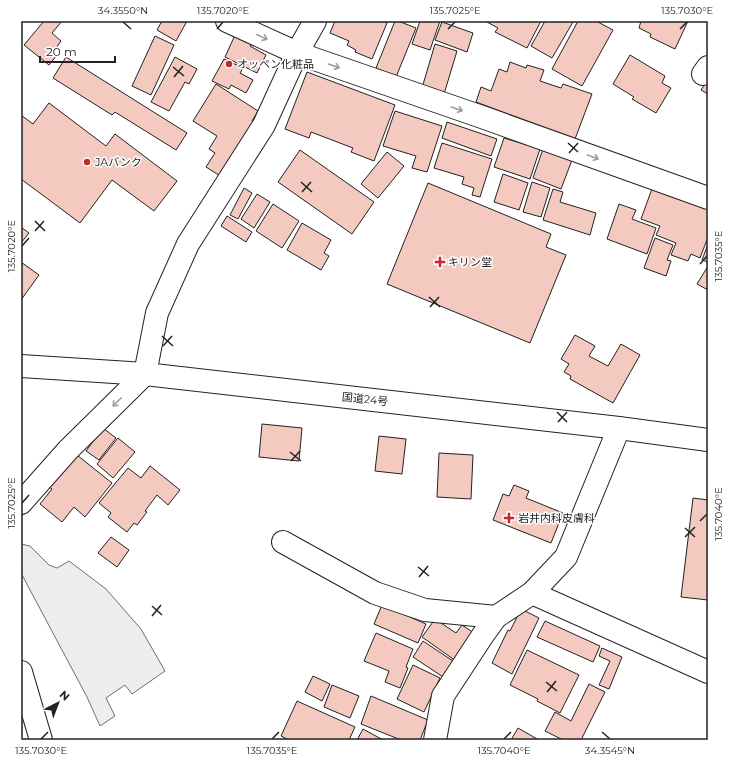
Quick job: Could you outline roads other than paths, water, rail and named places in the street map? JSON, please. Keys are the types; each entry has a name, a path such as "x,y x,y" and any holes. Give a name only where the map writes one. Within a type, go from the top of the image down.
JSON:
{"main road":[{"path":"227,21 297,54 482,117 708,198"},
{"path":"21,503 68,450 145,374 157,313 188,244 264,125 297,54 315,21"},
{"name":"国道24号","path":"21,366 145,374 706,437"},
{"path":"435,740 443,696 483,635 496,617 532,593 566,557 619,428"},
{"path":"283,542 375,593 425,610 496,617"},
{"path":"532,593 708,672"},
{"path":"21,672 41,740"}],"place":[{"name":"オッペン化粧品","path":"229,64"},
{"name":"JAバンク","path":"87,162"},
{"name":"キリン堂","path":"440,262"},
{"name":"岩井内科皮膚科","path":"509,518"}]}
